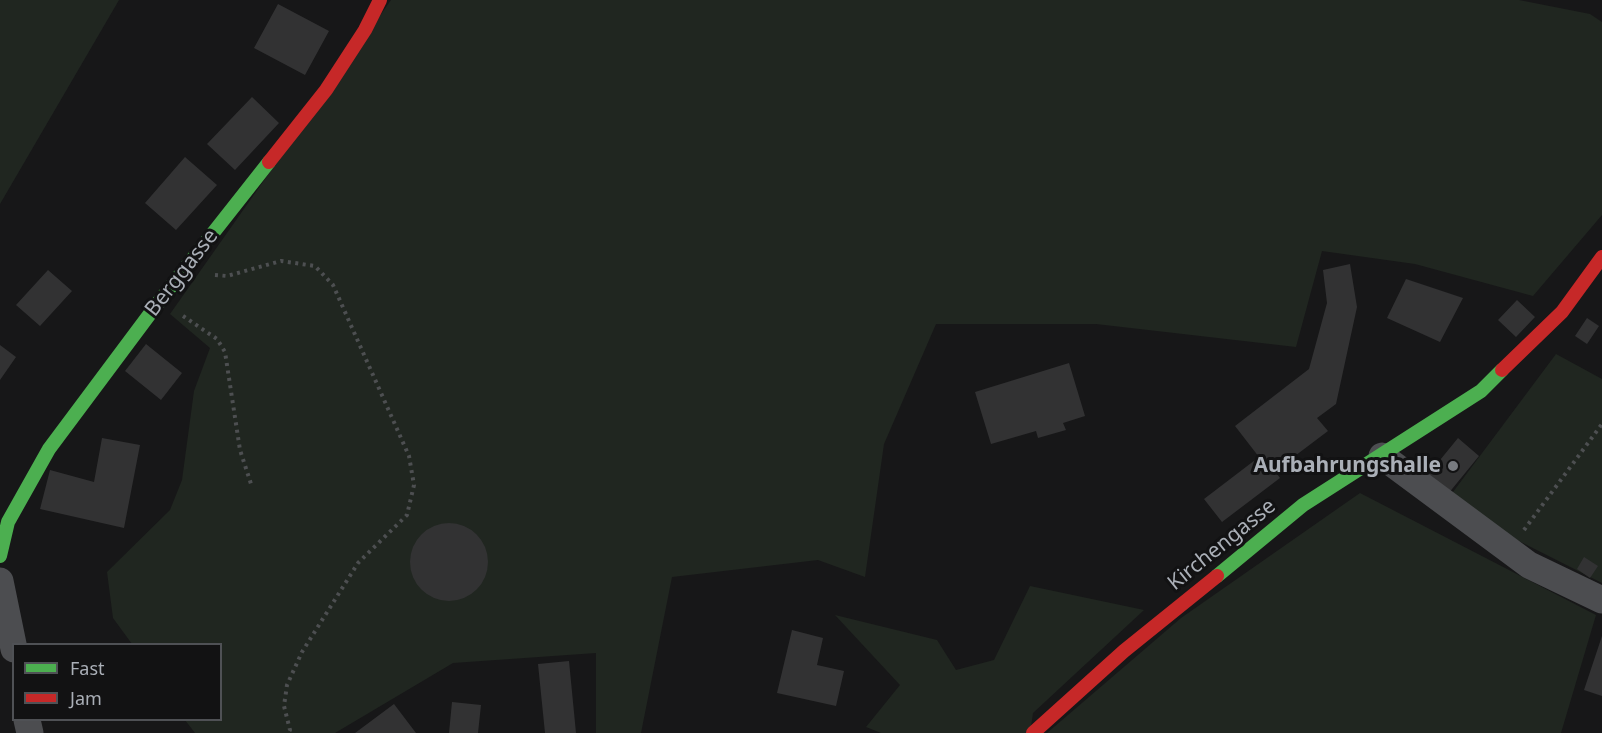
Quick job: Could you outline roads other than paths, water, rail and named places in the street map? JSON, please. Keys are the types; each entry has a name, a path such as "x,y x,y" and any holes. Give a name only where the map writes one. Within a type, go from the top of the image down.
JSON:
{"street":[{"name":"Berggasse","path":"0,556 8,522 49,449 161,300 326,90 365,30 380,0"},
{"name":"Kirchengasse","path":"1033,733 1124,651 1304,505 1481,391 1562,312 1602,257"},
{"path":"1382,456 1529,565 1602,600"},
{"path":"0,581 13,643"}],"place":[{"name":"Aufbahrungshalle","path":"1453,466"}]}
